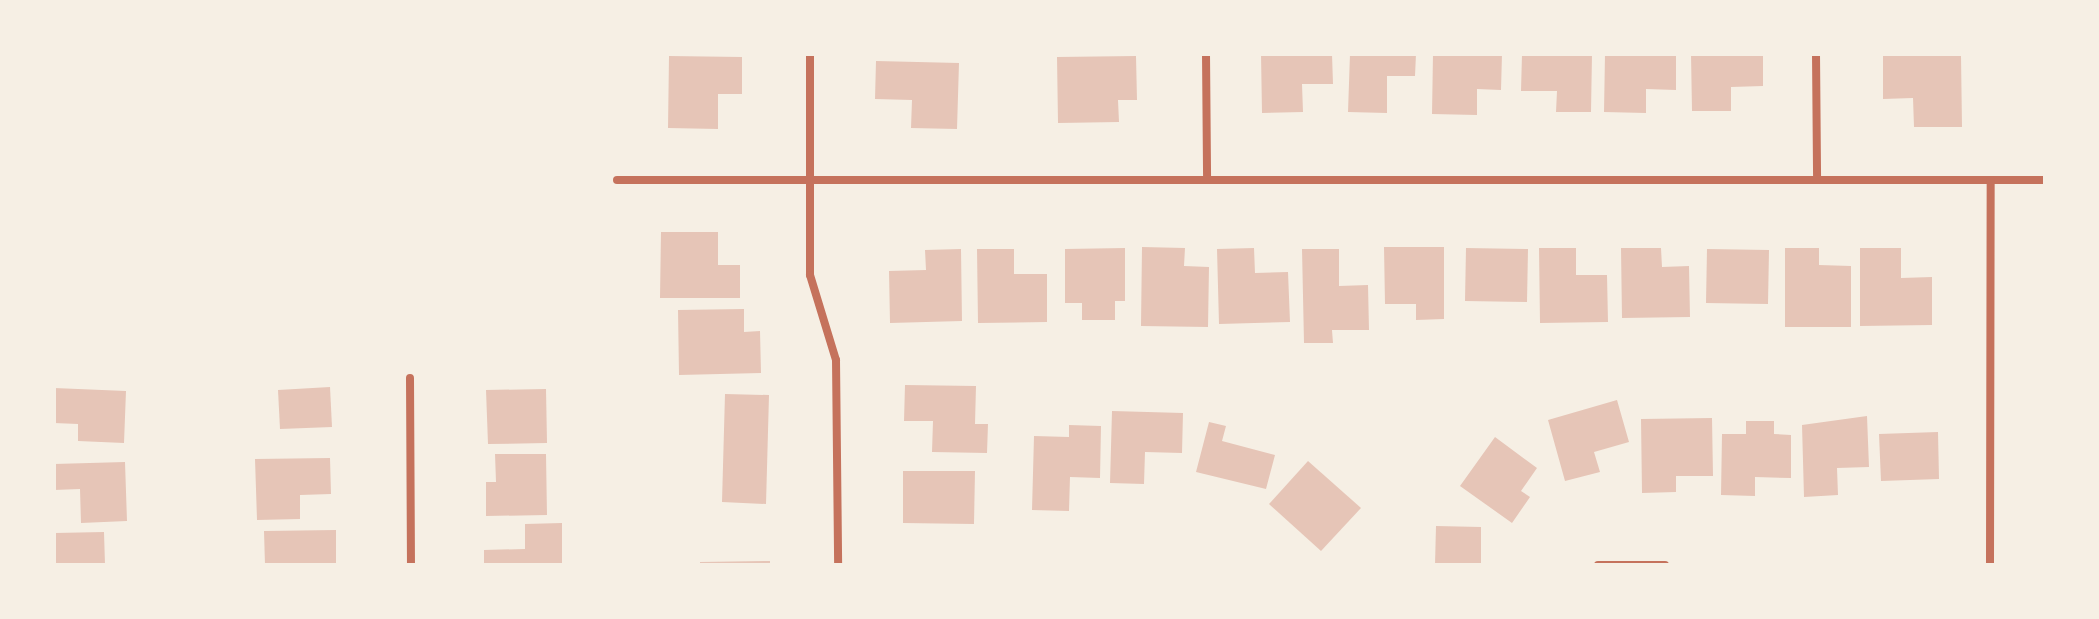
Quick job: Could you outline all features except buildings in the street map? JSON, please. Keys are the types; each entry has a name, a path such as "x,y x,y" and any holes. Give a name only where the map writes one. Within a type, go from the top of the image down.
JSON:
{"street":[{"path":"810,54 810,275 837,380 838,565"},
{"path":"1206,54 1207,180"},
{"path":"1816,54 1817,180"},
{"path":"617,180 2045,180"},
{"path":"1990,565 1991,180"},
{"path":"410,378 411,565"},
{"path":"1598,565 1665,565"}]}
